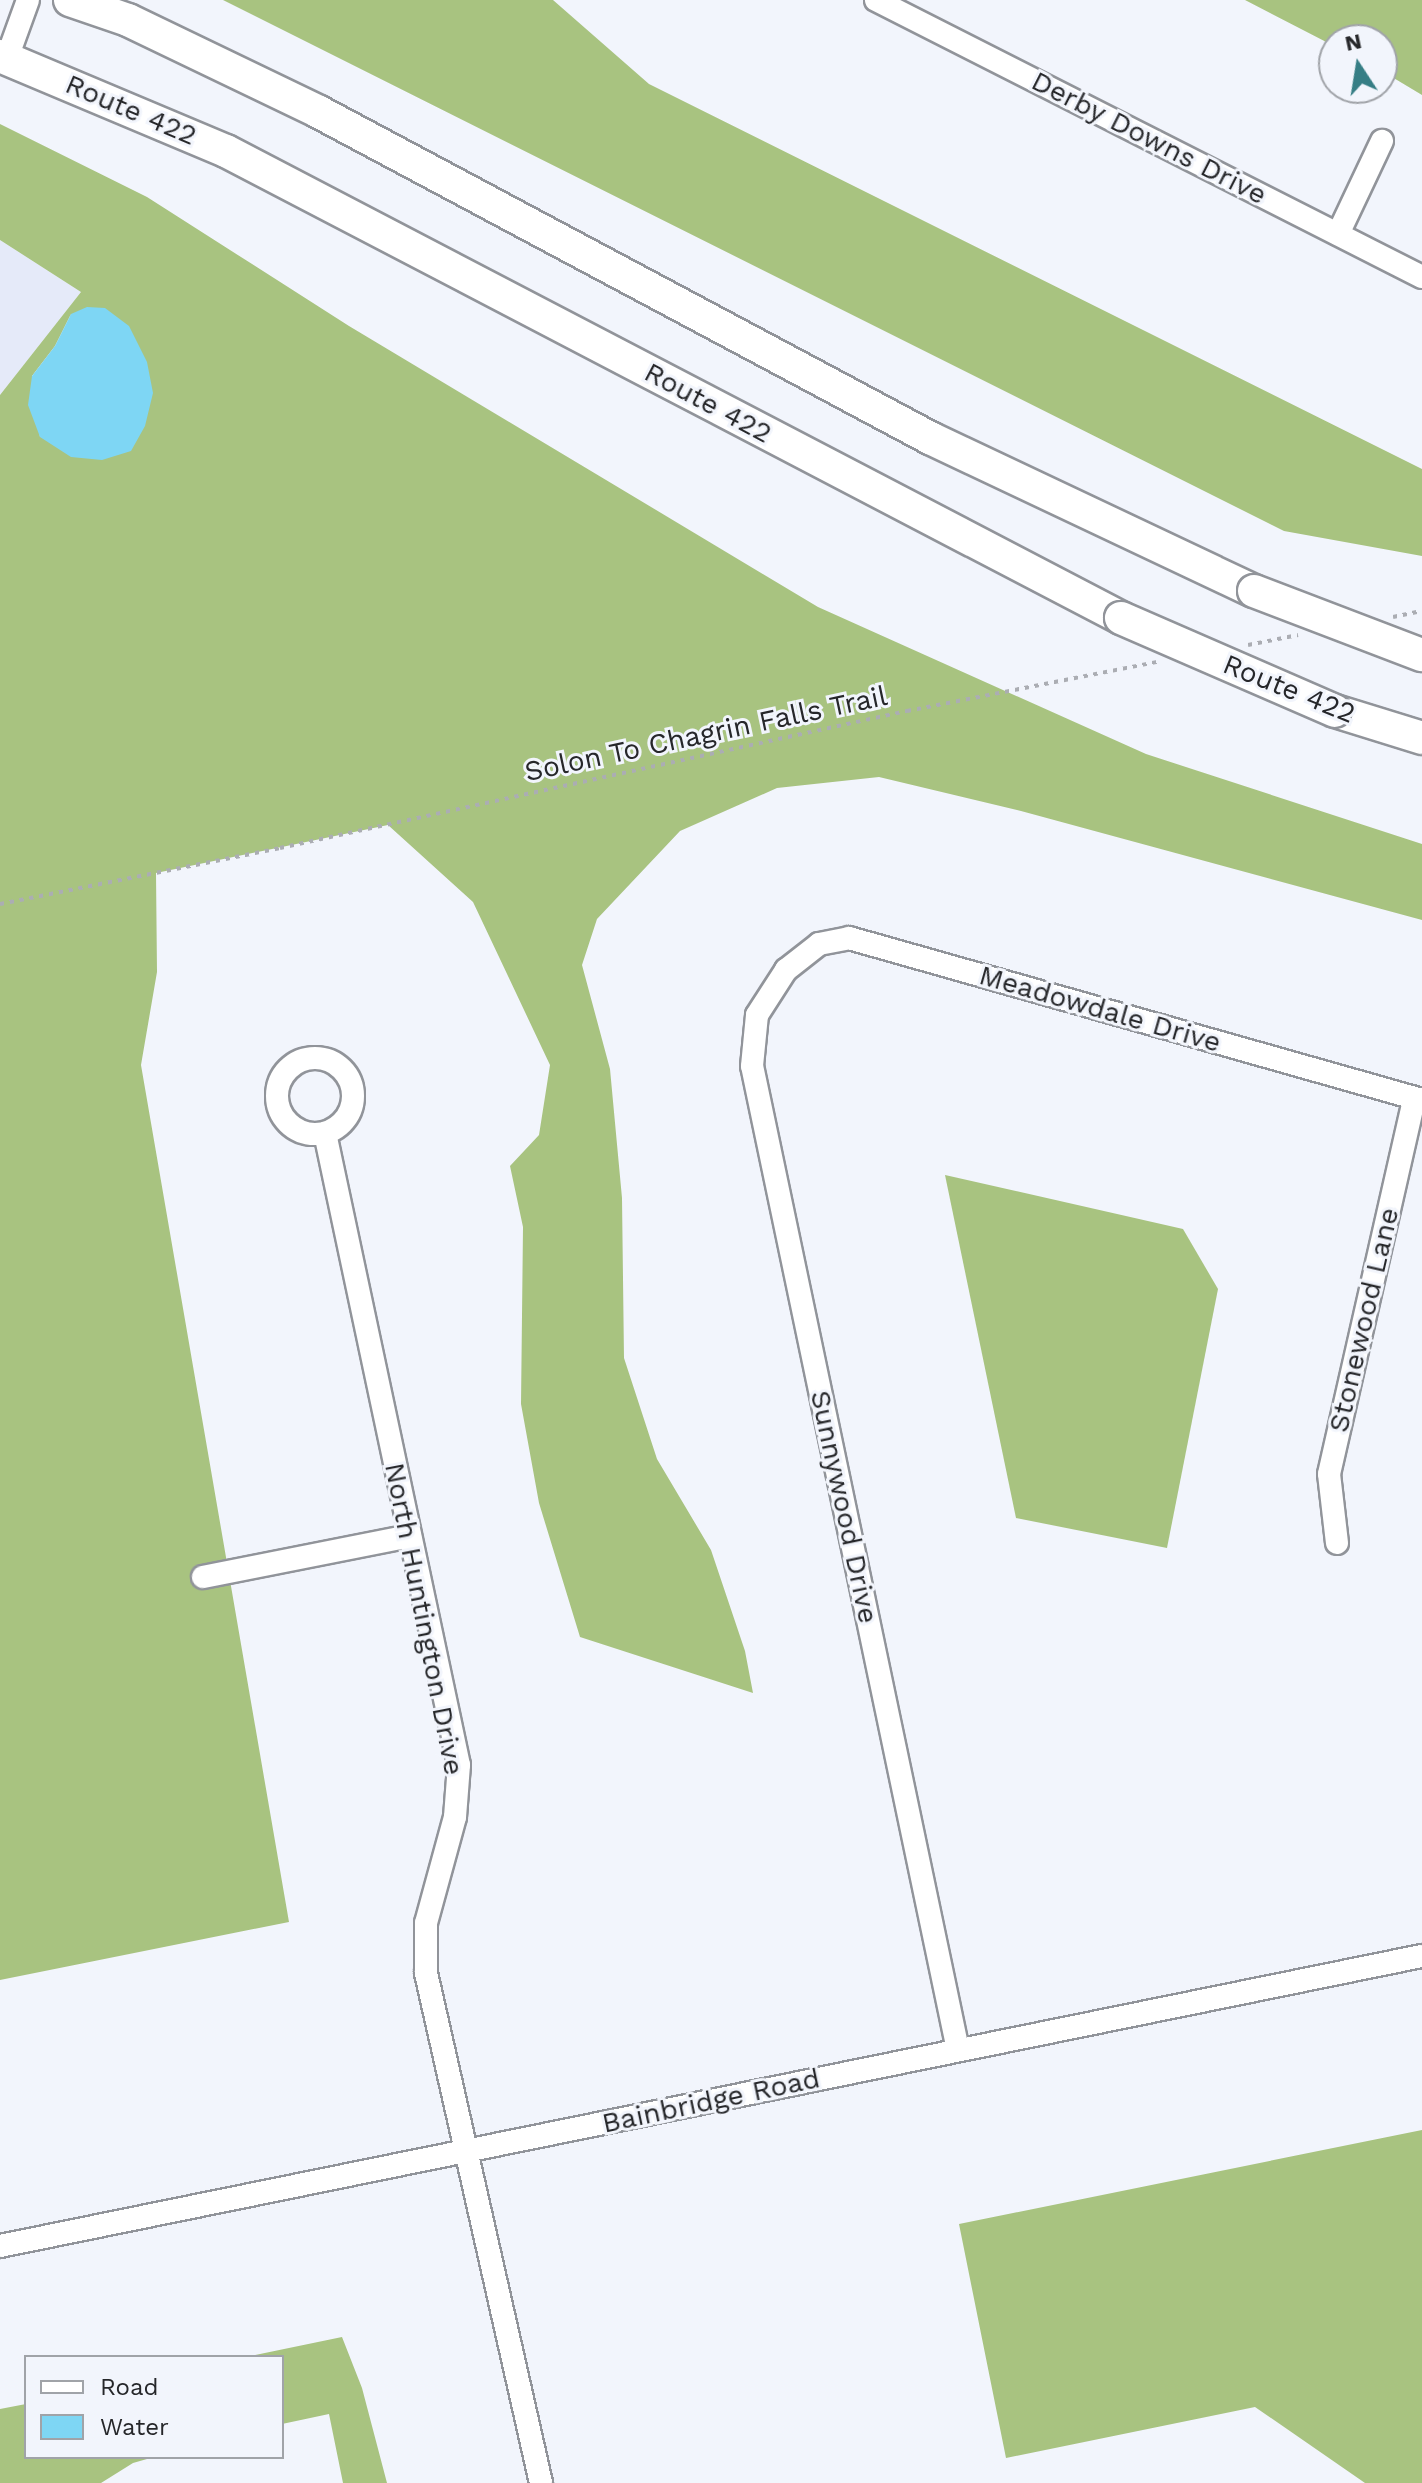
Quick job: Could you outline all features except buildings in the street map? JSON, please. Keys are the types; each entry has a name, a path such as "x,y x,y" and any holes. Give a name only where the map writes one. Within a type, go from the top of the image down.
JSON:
{"highway":[{"path":"70,0 128,20 319,112 930,438 1254,591 1422,655"},
{"name":"Route 422","path":"4,57 226,151 1121,618 1335,711 1422,738"}],"street":[{"path":"4,57 28,0"},
{"name":"Derby Downs Drive","path":"876,0 1422,277"},
{"path":"1338,234 1382,141"},
{"name":"Meadowdale Drive","path":"786,970 819,944 849,938 1418,1100"},
{"name":"Sunnywood Drive","path":"786,970 757,1015 752,1066 958,2050"},
{"name":"Stonewood Lane","path":"1337,1543 1329,1474 1418,1100"},
{"name":"North Huntington Drive","path":"325,1133 459,1765 455,1817 426,1923 426,1973 541,2483"},
{"path":"203,1577 410,1536"},
{"name":"Bainbridge Road","path":"0,2246 1422,1956"}],"path":[{"path":"1391,617 1422,611"},
{"path":"1235,647 1313,632"},
{"name":"Solon To Chagrin Falls Trail","path":"0,904 280,848 907,711 1172,659"}],"shaded area":[{"path":"0,240 81,292 0,395"}],"green space":[{"path":"223,0 553,0 649,84 1422,469 1422,556 1284,531"},
{"path":"1245,0 1422,0 1422,95 1398,81 1398,24 1318,24 1318,38"},
{"path":"0,124 147,197 349,326 818,607 1146,754 1422,844 1422,920 1021,811 879,777 777,788 680,831 597,919 582,965 610,1069 622,1198 624,1358 657,1459 711,1550 745,1651 753,1693 580,1637 539,1503 521,1404 523,1227 510,1166 539,1135 550,1065 473,902 388,825 156,873 157,972 141,1065 289,1922 0,1980 0,395 81,292 0,240","holes":["71,314 40,437 32,376 55,346"]},
{"path":"945,1175 1183,1229 1218,1289 1167,1548 1016,1518"},
{"path":"1422,2130 1422,2483 1365,2483 1255,2407 1006,2458 959,2224"},
{"path":"342,2337 362,2388 387,2483 343,2483 329,2414 284,2424 284,2355 256,2355"},
{"path":"24,2404 24,2459 147,2459 133,2463 101,2483 0,2483 0,2409"}],"water":[{"path":"87,307 105,308 129,326 147,362 153,393 145,426 131,451 102,460 71,457 40,437 28,405 32,376 55,346 71,314"}]}
